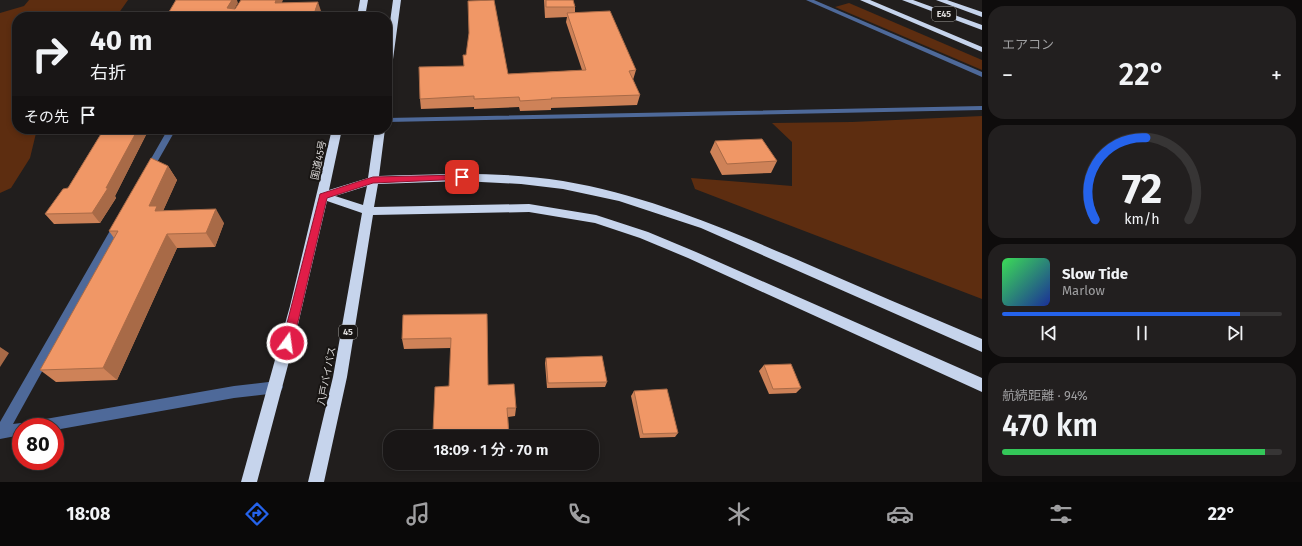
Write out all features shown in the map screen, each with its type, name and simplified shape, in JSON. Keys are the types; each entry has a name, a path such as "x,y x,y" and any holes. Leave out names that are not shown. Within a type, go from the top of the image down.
{"highway":[{"path":"361,12 364,0"},
{"path":"392,37 397,0"},
{"path":"864,0 982,50"},
{"name":"E45","path":"906,0 982,28"},
{"name":"E45","path":"940,0 982,15"},
{"name":"国道45号","path":"323,196 336,134"},
{"name":"45","path":"373,180 379,134"},
{"path":"323,196 373,180 462,177 521,180 563,185 620,197 705,225 982,346"},
{"name":"八戸バイパス","path":"316,482 340,378 373,180"},
{"path":"323,196 368,211 529,208 596,219 644,235 692,255 982,385"},
{"path":"249,482 277,387 323,196"}],"street":[{"path":"809,0 982,75"},
{"path":"392,120 982,108"},
{"path":"145,177 169,134"},
{"path":"1,433 122,219"},
{"path":"64,422 234,392 277,387"},
{"path":"1,433 12,431"}],"shaded area":[{"path":"29,0 128,0 120,12 12,12 12,134 36,134 30,158 11,188 0,193 0,13 24,6"},
{"path":"849,3 982,60 982,70 835,7"},
{"path":"982,116 982,299 695,189 691,178 792,186 792,142 772,123 852,122"}],"building":[{"path":"176,0 232,0 227,8 235,9 241,0 276,0 275,3 318,2 315,12 169,12"},
{"path":"494,0 508,74 586,70 567,13 610,11 636,70 629,71 640,95 551,98 552,99 520,101 519,97 474,99 474,96 420,99 419,67 464,66 463,55 466,55 469,33 468,1"},
{"path":"546,0 573,0 575,7 546,7"},
{"path":"101,134 135,134 106,188 108,188 92,213 45,214 63,189 68,188"},
{"path":"762,139 777,161 727,164 715,141"},
{"path":"151,158 168,166 149,206 157,206 155,211 216,209 206,233 167,234 103,368 40,370 118,231 109,231"},
{"path":"487,314 488,385 514,384 516,408 507,408 509,430 433,430 435,387 449,386 451,338 402,339 403,315"},
{"path":"602,356 607,382 548,383 546,358"},
{"path":"791,364 801,388 773,389 764,365"},
{"path":"667,389 678,433 643,434 634,391"}],"route":[{"path":"287,343 323,196 373,180 462,177"}]}
